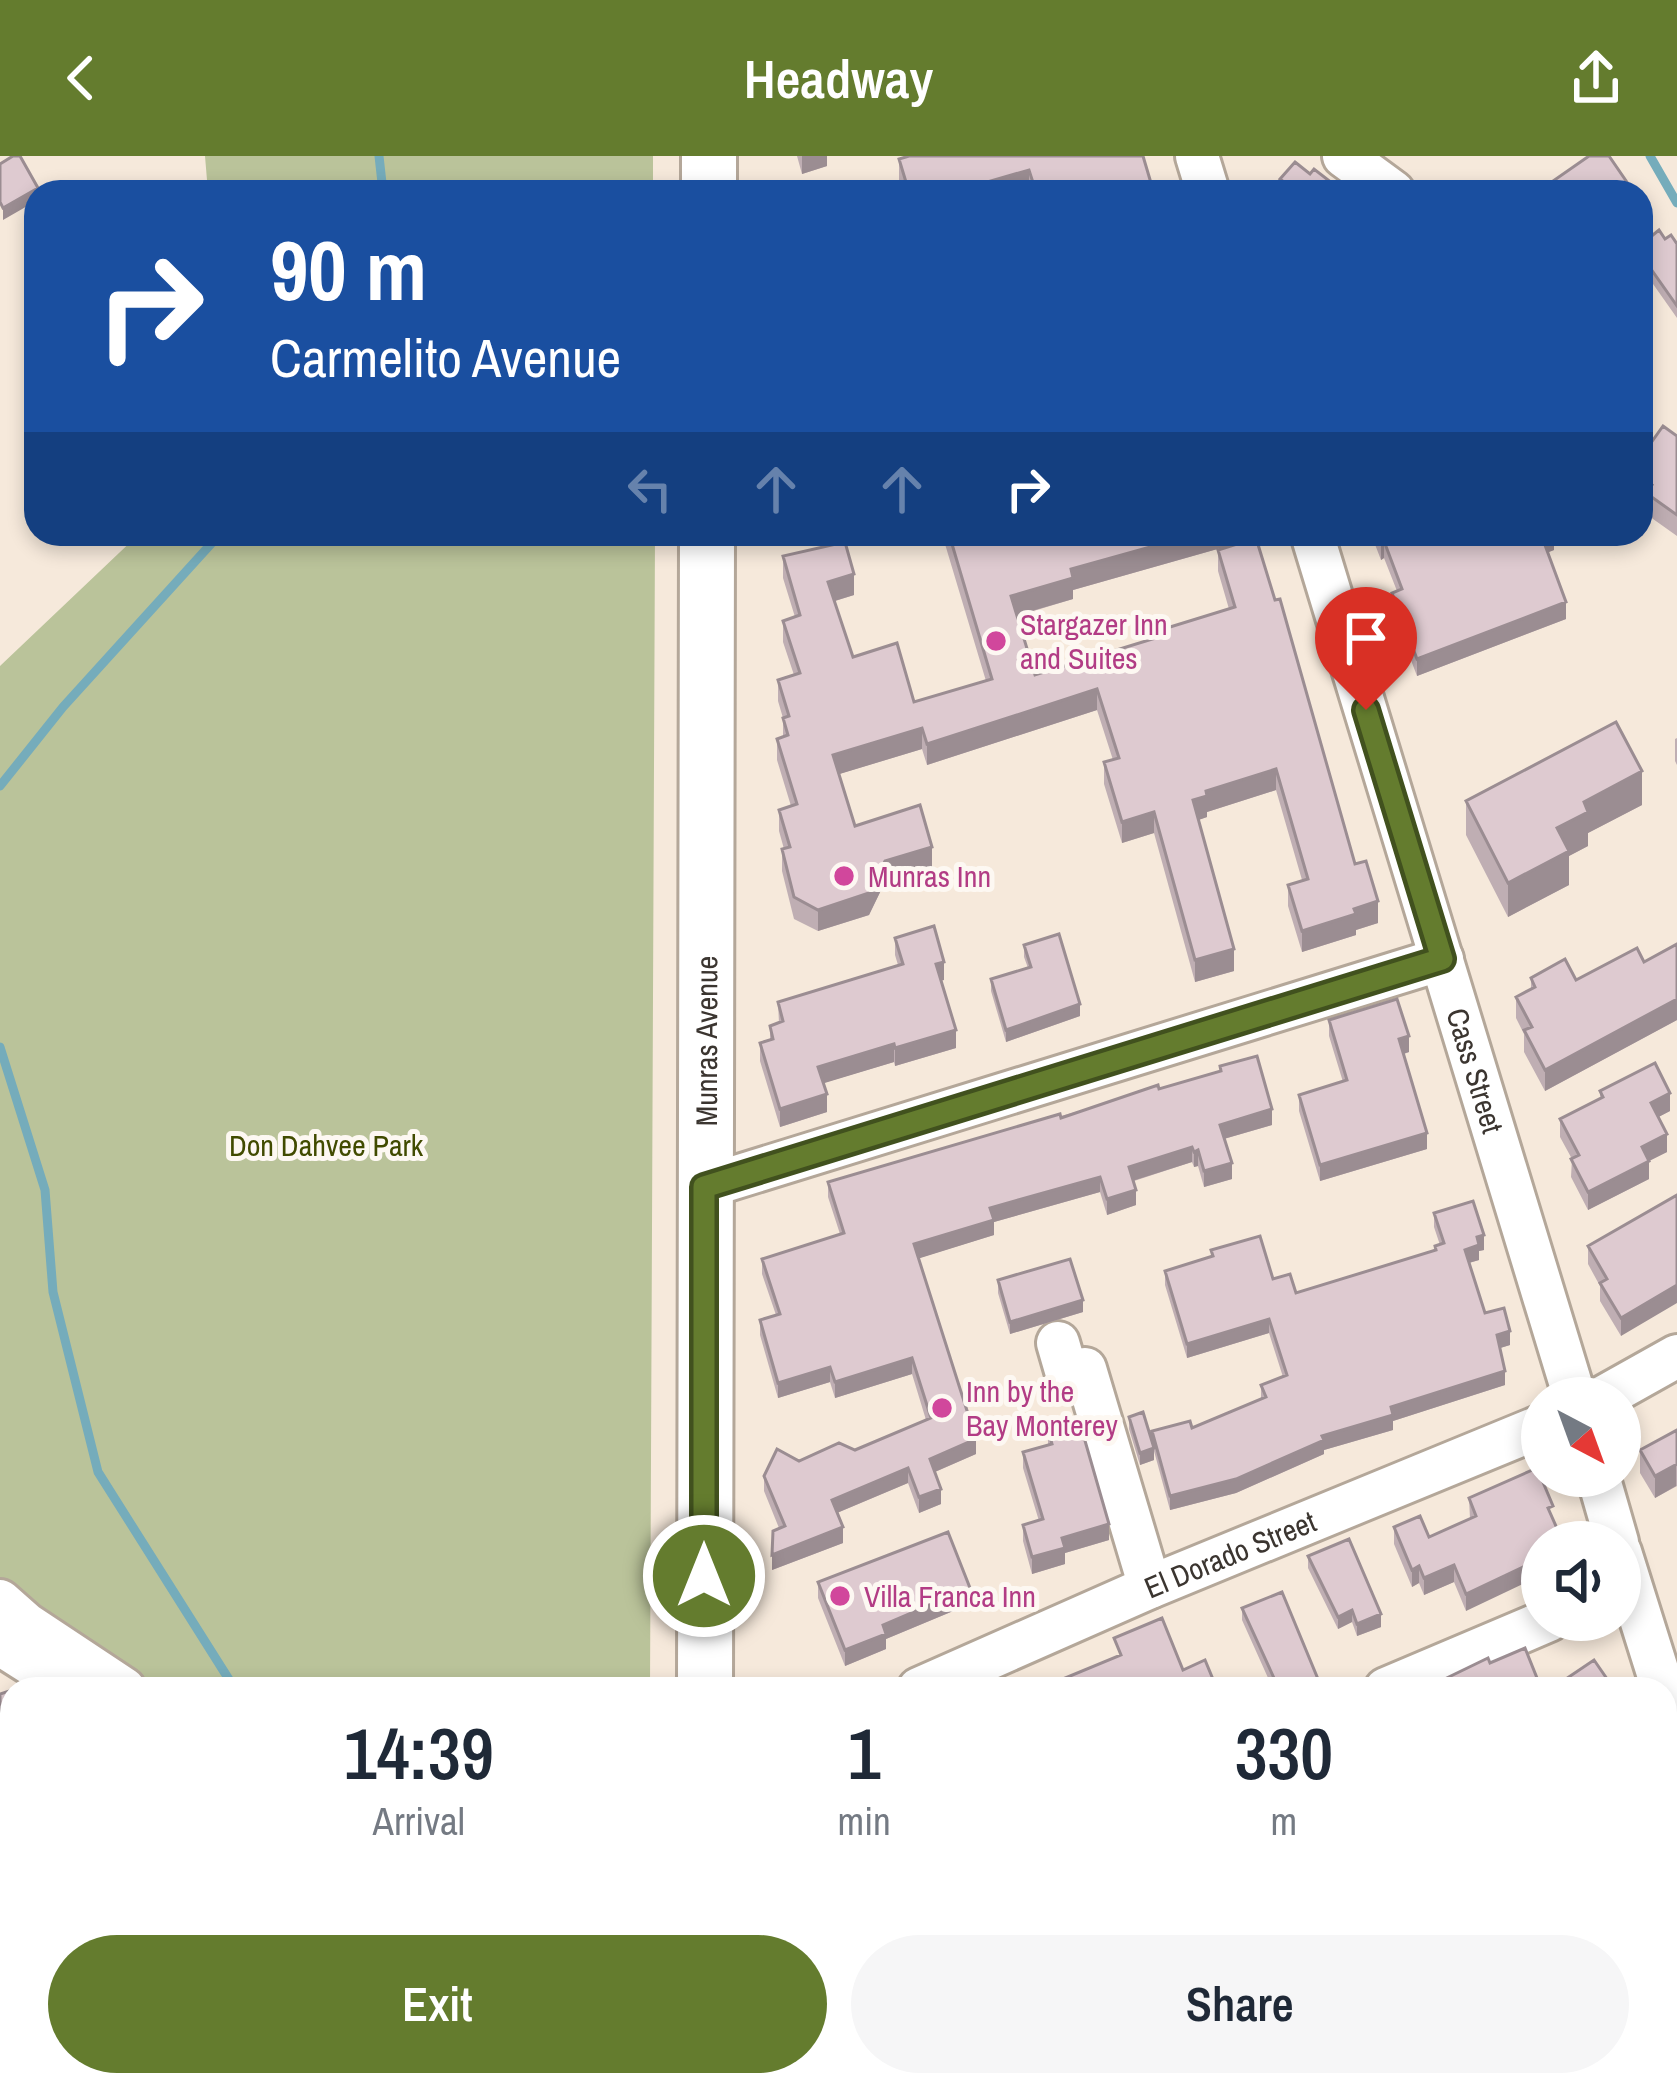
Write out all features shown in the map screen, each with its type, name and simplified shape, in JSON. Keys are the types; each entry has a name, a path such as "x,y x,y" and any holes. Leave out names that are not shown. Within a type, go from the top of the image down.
{"main road":[{"name":"Munras Avenue","path":"704,1677 707,546"}],"street":[{"path":"1344,156 1377,180"},
{"name":"Cass Street","path":"1316,546 1569,1377"},
{"path":"704,1187 1442,959"},
{"path":"1058,1342 1067,1374 1085,1369 1150,1587"},
{"path":"1640,1377 1677,1357"},
{"name":"El Dorado Street","path":"946,1677 1150,1587 1521,1435"},
{"path":"0,1601 67,1669"},
{"path":"0,1618 67,1669"},
{"path":"1641,1627 1659,1677"},
{"path":"1414,1677 1521,1632"},
{"path":"0,1644 67,1669"}],"green space":[{"path":"205,156 653,156 653,180 207,180"},
{"name":"Don Dahvee Park","path":"126,546 655,546 650,1677 79,1677 0,1625 0,666"}],"building":[{"path":"20,156 34,180 24,180 24,196 3,208 0,202 0,164"},
{"path":"1143,156 1150,180 1032,180 1029,170 994,180 905,180 899,159"},
{"path":"1589,156 1609,156 1626,180 1554,180"},
{"path":"1295,162 1328,180 1281,180"},
{"path":"1659,230 1677,244 1677,306 1653,272 1653,235"},
{"path":"1663,426 1677,436 1677,515 1653,498 1653,440"},
{"path":"846,546 854,574 828,582 853,657 897,643 914,702 992,679 953,546 1154,546 1071,569 1073,578 1011,596 1035,675 1159,637 1157,631 1235,607 1218,550 1258,546 1275,600 1280,599 1355,864 1366,861 1378,901 1354,909 1356,914 1302,931 1288,885 1308,879 1276,769 1206,791 1207,796 1193,800 1234,949 1195,960 1154,812 1122,822 1104,762 1119,758 1097,689 927,744 922,728 833,755 855,826 920,805 932,847 885,861 869,893 818,910 794,897 782,849 790,847 779,810 797,804 777,739 788,735 783,718 789,716 778,680 800,673 783,621 800,615 783,556"},
{"path":"1386,546 1545,546 1566,602 1417,659 1392,593 1402,589"},
{"path":"1616,722 1642,771 1584,802 1588,812 1557,828 1569,851 1508,883 1466,801"},
{"path":"934,926 944,962 936,964 956,1030 818,1067 827,1094 780,1109 760,1043 773,1039 770,1026 783,1021 778,1002 903,964 895,938"},
{"path":"1059,934 1080,1004 1006,1030 991,979 1031,967 1024,945"},
{"path":"1677,944 1677,999 1545,1070 1524,1030 1532,1027 1516,997 1535,987 1531,978 1565,959 1576,980 1637,948 1644,962"},
{"path":"1397,999 1409,1036 1399,1039 1427,1133 1320,1165 1299,1095 1347,1080 1329,1020"},
{"path":"1257,1056 1272,1109 1220,1125 1232,1163 1204,1171 1198,1150 1192,1147 1129,1167 1136,1190 1107,1199 1100,1177 990,1208 994,1220 914,1244 976,1439 930,1459 941,1489 919,1497 908,1468 832,1500 843,1527 772,1555 773,1531 785,1526 764,1476 777,1449 799,1461 839,1443 855,1450 931,1418 912,1358 835,1382 830,1367 778,1383 760,1320 780,1314 762,1259 844,1233 828,1182 1060,1114 1061,1118"},
{"path":"1655,1063 1670,1093 1651,1103 1667,1134 1642,1147 1649,1161 1588,1192 1571,1159 1579,1155 1560,1119 1603,1097 1600,1091"},
{"path":"1677,1195 1677,1285 1621,1318 1600,1283 1607,1279 1588,1246"},
{"path":"1473,1201 1484,1235 1477,1237 1479,1245 1465,1250 1485,1313 1504,1308 1510,1331 1497,1335 1505,1371 1391,1407 1393,1415 1322,1436 1324,1440 1236,1479 1170,1496 1152,1431 1190,1421 1192,1428 1266,1397 1261,1385 1287,1375 1269,1319 1187,1344 1165,1271 1213,1256 1211,1250 1260,1236 1273,1279 1290,1274 1296,1293 1436,1250 1435,1246 1444,1243 1434,1213"},
{"path":"1070,1259 1083,1300 1010,1322 998,1280"},
{"path":"1143,1412 1154,1448 1140,1453 1129,1417"},
{"path":"1079,1420 1109,1524 1062,1538 1065,1548 1032,1557 1023,1525 1043,1519 1023,1452 1052,1444 1048,1430"},
{"path":"1677,1430 1677,1464 1655,1476 1641,1449"},
{"path":"1521,1475 1521,1497 1549,1497 1554,1521 1521,1521 1521,1568 1466,1594 1454,1565 1424,1578 1419,1566 1412,1570 1394,1527 1420,1516 1429,1537 1476,1516 1469,1498"},
{"path":"948,1532 970,1588 883,1625 886,1634 845,1650 818,1582"},
{"path":"1349,1539 1381,1614 1357,1624 1352,1610 1338,1617 1308,1556"},
{"path":"1282,1592 1317,1677 1274,1677 1242,1608"},
{"path":"1162,1618 1183,1670 1205,1660 1212,1677 1068,1677 1121,1655 1114,1638"},
{"path":"1525,1648 1537,1677 1449,1677 1488,1658 1490,1663"},
{"path":"1594,1660 1606,1677 1569,1677"}],"waterway":[{"path":"379,156 382,180"},
{"path":"1650,156 1677,203"},
{"path":"0,786 63,707 209,546"},
{"path":"0,1047 45,1190 53,1292 98,1472 227,1677"}],"place":[{"name":"Stargazer Inn and Suites","path":"996,641"},
{"name":"Munras Inn","path":"844,876"},
{"name":"Inn by the Bay Monterey","path":"942,1408"},
{"name":"Villa Franca Inn","path":"840,1596"}],"route":[{"path":"704,1576 704,1187 1442,959 1366,710"}]}
